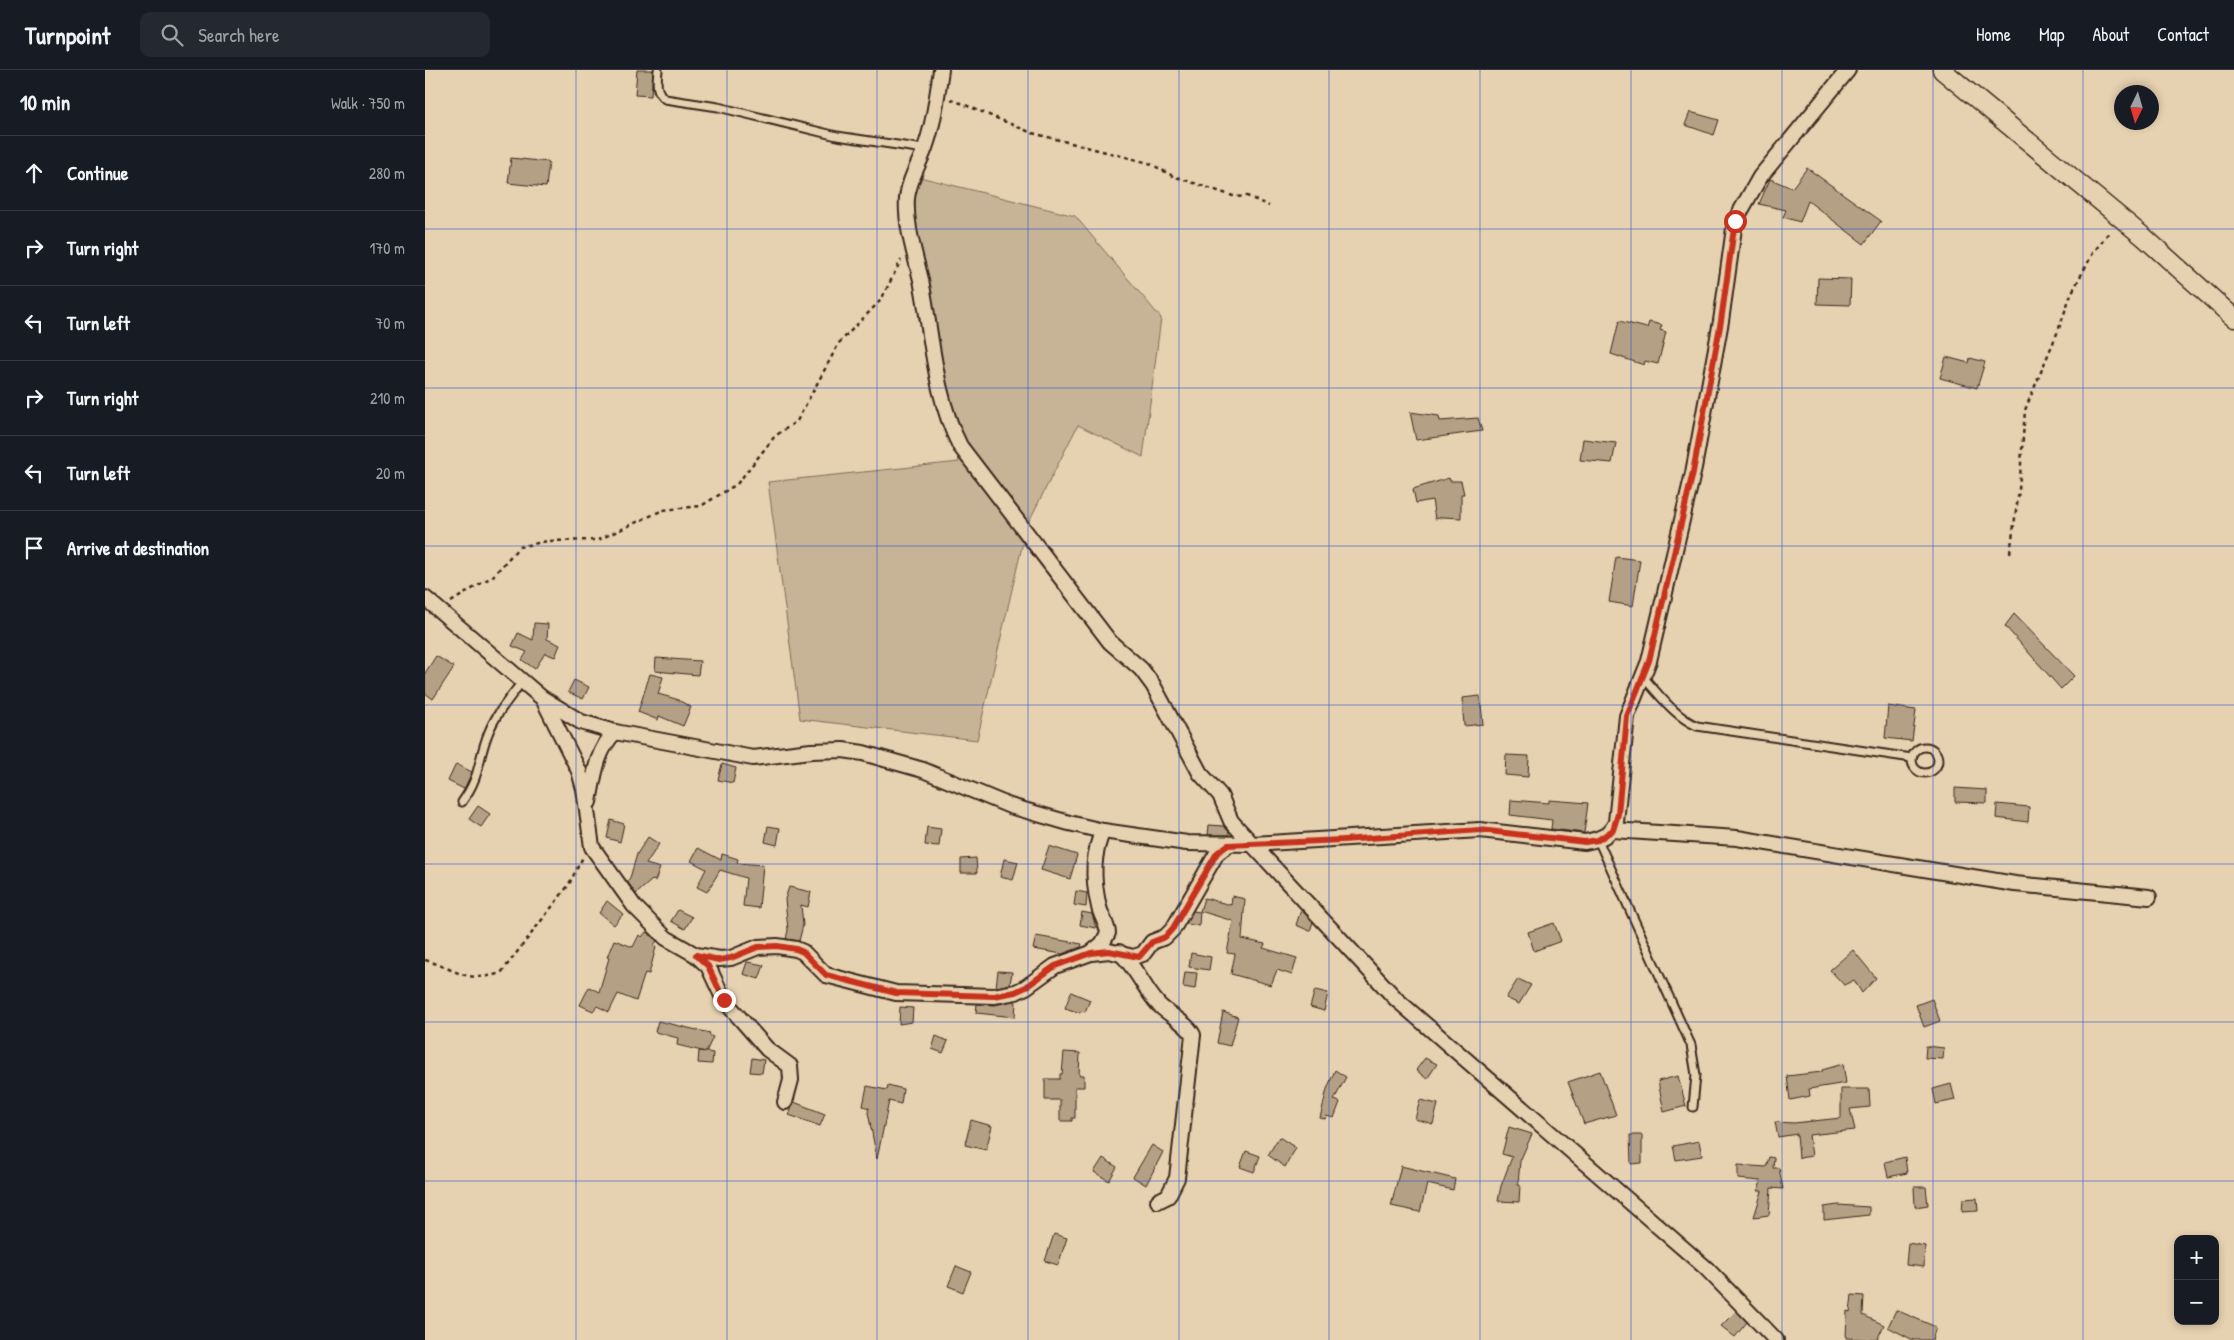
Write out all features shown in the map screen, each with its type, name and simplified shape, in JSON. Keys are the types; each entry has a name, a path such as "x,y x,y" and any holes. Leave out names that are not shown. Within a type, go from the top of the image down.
{"street":[{"path":"941,70 937,98 924,150 914,171 907,200 912,242 942,398 960,446 1110,642 1141,670 1153,685 1200,772 1220,795 1231,821 1396,999 1706,1268 1776,1340"},
{"path":"1613,830 1618,814 1627,716 1643,677 1693,472 1721,321 1735,221 1760,178 1848,70"},
{"path":"1942,70 2120,218 2234,318"},
{"path":"425,598 521,683 581,722 615,732 753,758 811,750 843,750 863,753 923,770 1010,806 1069,824 1103,831 1187,843 1228,845 1480,830 1585,842 1598,840 1613,830 1737,838 2015,884 2149,897"},
{"path":"542,698 579,771 588,810"},
{"path":"615,732 608,739 599,757 588,810 588,828 592,847 625,894 666,938 696,955 708,966 724,1000 767,1049 790,1066 791,1080 785,1102"},
{"path":"1091,953 1102,944 1108,933 1097,896 1094,859 1097,844 1103,831"},
{"path":"696,955 719,960 731,958 758,947 786,948 803,952 826,975 896,993 994,996 1015,992 1026,987 1055,966 1091,953 1109,951 1139,957 1152,942 1165,937 1173,928 1217,853 1228,845"},
{"path":"1119,952 1130,963 1137,977 1157,1003 1188,1028 1193,1036 1177,1178 1168,1196 1158,1201"}],"lane":[{"path":"658,70 657,88 659,94 665,99 718,107 837,136 924,150"},
{"path":"1643,677 1677,714 1685,721 1697,726 1912,758"},
{"path":"462,802 477,778 491,728 521,683"},
{"path":"1598,840 1691,1045 1696,1075 1693,1106"}],"path":[{"path":"937,98 955,100 1031,133 1149,163 1173,176 1236,197 1247,196 1269,206"},
{"path":"2011,553 2019,490 2025,410 2058,331 2071,294 2093,253 2120,218"},
{"path":"439,609 493,576 519,547 547,540 599,540 663,510 701,506 737,484 775,436 797,421 839,343 881,300 908,245 912,242"},
{"path":"425,959 461,975 484,978 501,973 568,886 584,853"}],"shaded area":[{"path":"916,176 1075,216 1161,318 1143,457 1078,425 1027,525 977,740 800,719 768,482 959,462 913,265"}],"building":[{"path":"637,70 653,70 651,96 635,95"},
{"path":"1690,112 1719,120 1714,135 1685,125"},
{"path":"511,158 549,162 546,187 508,183"},
{"path":"1807,168 1881,221 1864,244 1808,201 1800,222 1783,217 1786,210 1759,204 1770,179 1792,188"},
{"path":"1818,278 1851,279 1850,305 1817,304"},
{"path":"1619,321 1647,328 1649,322 1662,325 1660,330 1666,332 1658,364 1645,361 1644,365 1611,354"},
{"path":"1946,357 1969,363 1970,358 1985,362 1977,388 1940,378"},
{"path":"1410,412 1439,416 1440,421 1478,418 1482,431 1416,440"},
{"path":"1583,439 1616,443 1612,463 1580,460"},
{"path":"1449,478 1450,481 1461,481 1464,494 1461,494 1461,518 1443,517 1435,519 1432,500 1416,503 1413,489"},
{"path":"1616,557 1640,560 1633,606 1609,602"},
{"path":"2014,614 2074,676 2061,689 2005,626"},
{"path":"534,623 548,624 547,639 560,645 555,657 545,653 535,669 522,660 527,652 512,646 518,633 533,640"},
{"path":"436,656 454,667 433,699 425,693 425,673"},
{"path":"656,658 700,661 698,675 655,671"},
{"path":"650,674 663,677 658,694 676,699 691,707 683,726 659,716 658,720 638,712"},
{"path":"574,680 589,687 583,699 568,692"},
{"path":"1480,696 1483,724 1464,726 1462,698"},
{"path":"1888,706 1916,710 1912,741 1885,738"},
{"path":"1506,755 1529,756 1528,777 1505,775"},
{"path":"456,764 472,772 464,789 448,781"},
{"path":"722,764 736,768 733,783 718,780"},
{"path":"1955,788 1987,790 1987,803 1955,802"},
{"path":"1511,800 1549,803 1549,800 1588,803 1584,833 1551,829 1552,820 1510,815"},
{"path":"1997,804 2029,807 2028,822 1996,818"},
{"path":"478,806 490,814 481,827 469,819"},
{"path":"611,820 624,824 620,842 607,838"},
{"path":"1209,825 1224,826 1229,835 1208,835"},
{"path":"768,826 780,828 777,845 765,842"},
{"path":"927,827 941,829 939,846 925,845"},
{"path":"648,837 659,844 646,864 660,868 655,881 652,880 636,894 627,881 630,878 637,854"},
{"path":"1049,846 1077,855 1070,879 1041,870"},
{"path":"698,848 721,860 722,854 738,859 737,863 763,865 759,908 743,906 746,878 720,870 707,892 697,887 706,869 691,861"},
{"path":"976,858 977,873 961,873 961,859"},
{"path":"1004,859 1018,862 1013,880 1000,877"},
{"path":"789,887 811,892 808,907 801,905 803,925 799,941 786,939 788,930 785,899"},
{"path":"1076,891 1087,893 1086,907 1074,905"},
{"path":"1232,896 1245,899 1242,939 1265,944 1263,948 1297,958 1292,975 1277,970 1271,985 1231,974 1235,954 1227,953 1233,921 1200,911 1204,898 1231,905"},
{"path":"607,901 623,914 614,925 599,913"},
{"path":"678,910 692,917 685,929 671,921"},
{"path":"1301,910 1313,922 1310,931 1296,925"},
{"path":"1193,911 1200,912 1199,926 1186,924"},
{"path":"1082,912 1092,914 1096,928 1080,925"},
{"path":"1554,923 1561,941 1534,951 1528,932"},
{"path":"646,932 657,941 653,946 656,947 649,974 645,973 636,1001 618,994 609,1012 597,1006 593,1011 580,1005 589,987 599,992 609,958 607,957 614,940 633,947 639,935 642,937"},
{"path":"1036,936 1082,944 1081,947 1062,954 1033,949"},
{"path":"1853,950 1876,978 1862,993 1854,980 1844,985 1830,970"},
{"path":"1191,953 1211,957 1209,970 1189,967"},
{"path":"747,962 764,965 759,979 743,974"},
{"path":"998,971 1012,972 1010,984 996,987"},
{"path":"1185,972 1197,973 1195,989 1183,987"},
{"path":"1518,979 1531,985 1519,1004 1506,998"},
{"path":"1315,990 1328,993 1324,1011 1310,1007"},
{"path":"1071,992 1090,1000 1085,1012 1081,1011 1080,1013 1065,1008"},
{"path":"1932,999 1940,1021 1924,1027 1916,1005"},
{"path":"1016,1002 1015,1017 976,1013 977,1004 995,1005"},
{"path":"900,1007 913,1008 912,1022 899,1024"},
{"path":"1223,1012 1238,1017 1230,1046 1217,1043"},
{"path":"658,1021 710,1033 709,1035 713,1037 706,1052 677,1045 678,1038 655,1032"},
{"path":"936,1036 948,1041 943,1053 932,1049"},
{"path":"1926,1046 1944,1048 1943,1059 1925,1058"},
{"path":"699,1051 713,1053 712,1064 698,1063"},
{"path":"1064,1052 1080,1053 1079,1075 1084,1075 1084,1087 1075,1087 1075,1118 1072,1118 1072,1121 1060,1121 1060,1100 1045,1100 1045,1079 1060,1079"},
{"path":"752,1058 764,1060 762,1073 750,1072"},
{"path":"1425,1058 1437,1064 1427,1079 1416,1070"},
{"path":"1843,1064 1846,1083 1809,1089 1810,1096 1790,1100 1787,1076 1822,1072 1822,1070"},
{"path":"1335,1070 1346,1077 1334,1100 1340,1102 1334,1118 1326,1116 1325,1119 1320,1118 1327,1089"},
{"path":"1600,1071 1616,1115 1584,1124 1568,1082"},
{"path":"1678,1076 1686,1106 1664,1112 1658,1081"},
{"path":"1951,1084 1955,1100 1936,1104 1933,1089"},
{"path":"888,1085 903,1089 901,1104 889,1101 877,1159 868,1112 869,1108 863,1106 867,1086 887,1090"},
{"path":"1841,1089 1869,1089 1870,1107 1850,1109 1855,1130 1809,1135 1812,1156 1799,1158 1797,1134 1778,1137 1775,1122 1794,1123 1841,1118"},
{"path":"1420,1100 1438,1104 1433,1124 1415,1119"},
{"path":"794,1102 825,1114 820,1126 789,1115"},
{"path":"971,1120 992,1126 986,1150 965,1145"},
{"path":"1509,1127 1532,1134 1520,1161 1519,1202 1498,1201 1501,1186 1512,1157 1502,1154"},
{"path":"1630,1135 1642,1135 1642,1163 1631,1164"},
{"path":"1279,1137 1296,1148 1285,1167 1268,1155"},
{"path":"1699,1141 1702,1156 1676,1160 1673,1146"},
{"path":"1152,1145 1163,1152 1146,1185 1133,1177"},
{"path":"1246,1151 1260,1156 1254,1172 1240,1167"},
{"path":"1769,1157 1774,1158 1773,1168 1779,1168 1783,1189 1771,1188 1769,1215 1754,1217 1762,1191 1758,1191 1761,1181 1738,1179 1738,1165 1766,1167"},
{"path":"1905,1157 1907,1173 1888,1177 1885,1162"},
{"path":"1103,1158 1117,1167 1109,1181 1094,1172"},
{"path":"1401,1166 1455,1179 1453,1190 1427,1184 1420,1212 1391,1206"},
{"path":"1914,1187 1926,1187 1928,1205 1915,1207"},
{"path":"1977,1198 1978,1211 1962,1212 1963,1199"},
{"path":"1838,1205 1869,1207 1869,1215 1824,1220 1824,1207"},
{"path":"1054,1234 1067,1238 1058,1265 1045,1261"},
{"path":"1908,1243 1925,1246 1924,1267 1906,1265"},
{"path":"956,1266 971,1272 963,1292 948,1286"},
{"path":"1852,1295 1864,1296 1863,1315 1884,1325 1877,1340 1846,1338 1847,1311 1850,1312"},
{"path":"1896,1310 1936,1327 1932,1340 1913,1340 1888,1327"},
{"path":"1736,1311 1747,1322 1735,1337 1721,1326"}],"route":[{"path":"724,1000 708,966 696,955 719,960 744,954 758,947 777,946 803,952 826,975 896,993 994,996 1015,992 1026,987 1055,966 1067,960 1091,953 1109,951 1139,957 1149,944 1165,937 1173,928 1217,853 1228,845 1343,840 1480,830 1585,842 1598,840 1606,836 1613,830 1618,814 1627,716 1649,661 1693,472 1721,321 1730,245 1735,221"}]}
